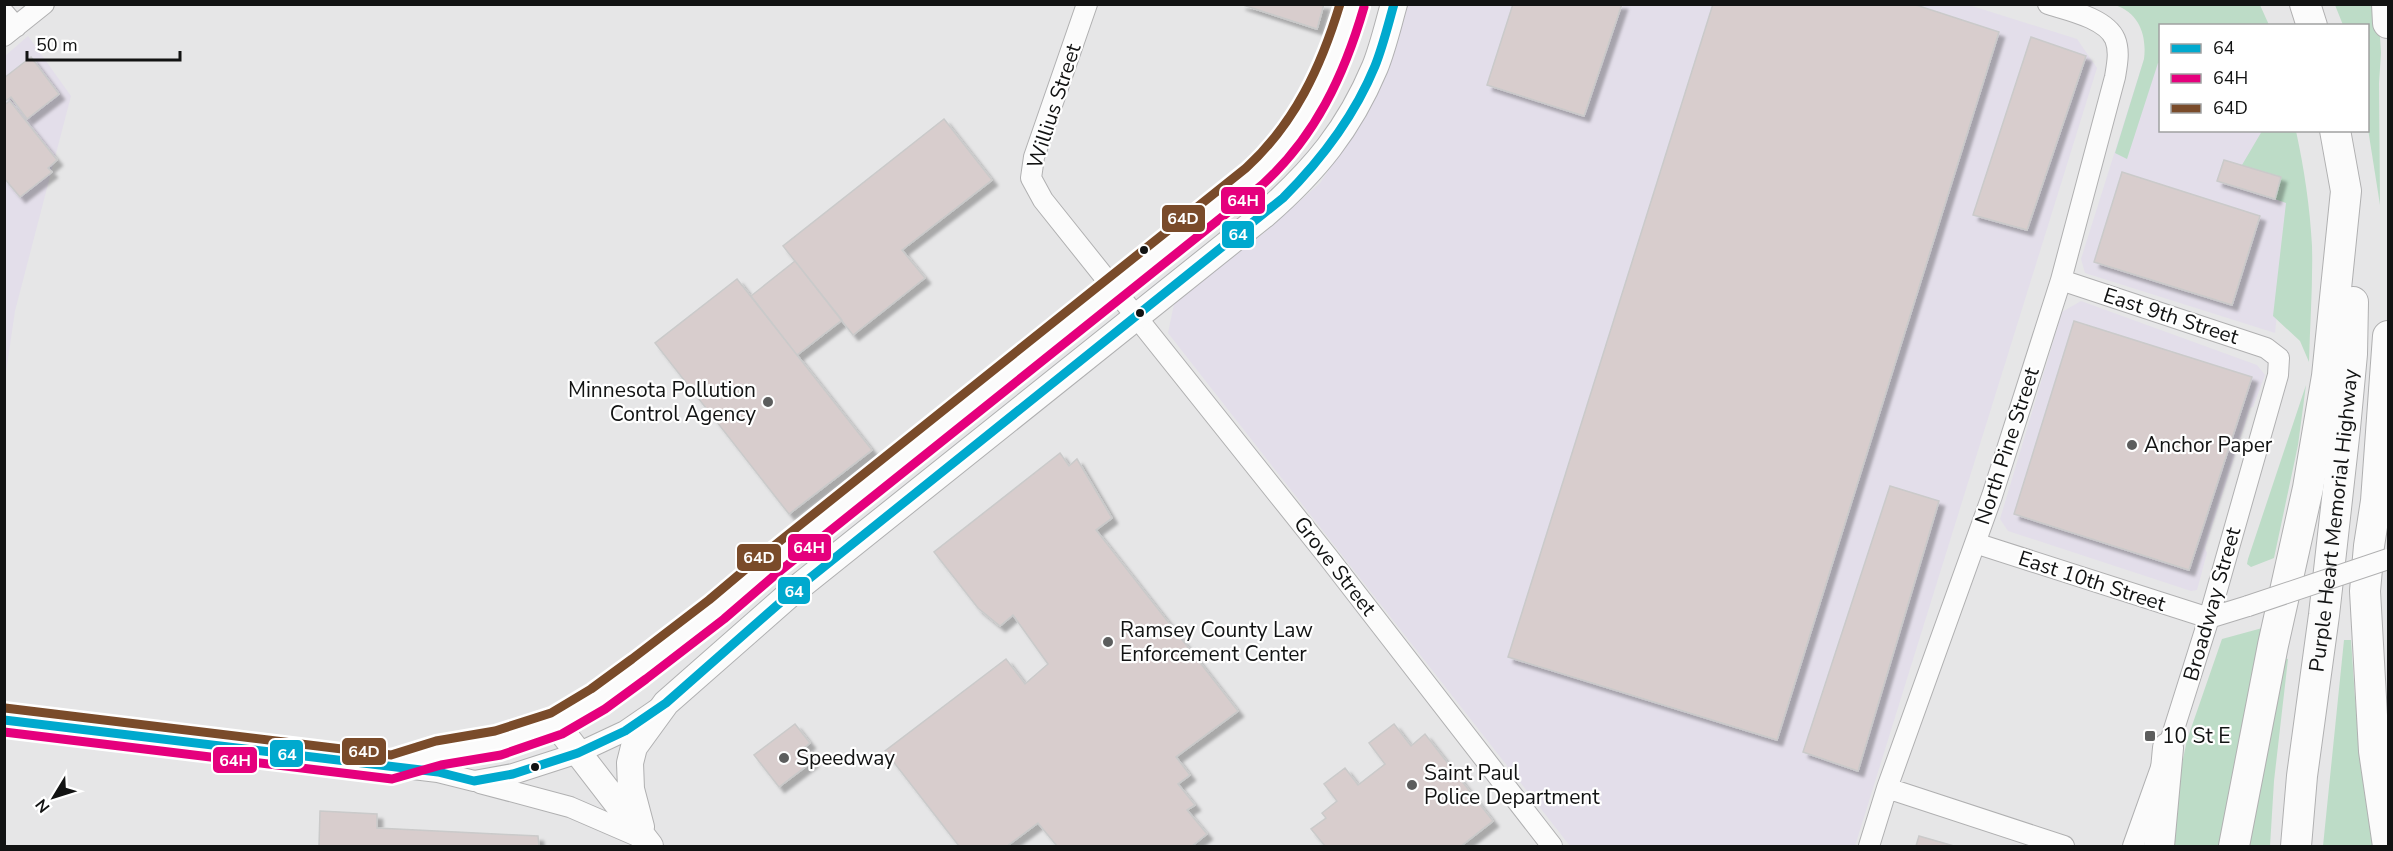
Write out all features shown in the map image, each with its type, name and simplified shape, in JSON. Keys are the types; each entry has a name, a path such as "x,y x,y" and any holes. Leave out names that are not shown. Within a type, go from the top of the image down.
{"highway":[{"path":"2305,4 2312,24"},
{"path":"2387,4 2388,23"},
{"path":"2234,846 2271,656 2308,488 2331,348 2346,191 2335,132"},
{"name":"Purple Heart Memorial Highway","path":"2296,846 2302,776 2324,615 2352,354 2352,268 2346,191"},
{"path":"2388,336 2376,501 2365,591 2374,751 2388,846"},
{"path":"2388,557 2385,595 2388,674"},
{"path":"2159,846 2168,748"}],"main road":[{"path":"647,843 555,724 598,699 717,609 767,566 1241,188 1289,140 1308,112 1338,53 1353,4"},
{"path":"647,843 631,789 630,763 634,747 666,703 790,594 1265,214 1297,185 1319,162 1341,131 1361,96 1375,65 1394,4"}],"street":[{"path":"8,25 44,4"},
{"name":"Willius Street","path":"1087,4 1034,157 1032,178 1043,200 1115,288"},
{"name":"North Pine Street","path":"1869,846 1887,788 1975,543 2061,280 2115,77 2118,59 2115,38 2101,24 2048,4"},
{"name":"East 9th Street","path":"2061,280 2266,348 2279,358"},
{"name":"Grove Street","path":"1115,288 1328,557 1552,846"},
{"name":"Broadway Street","path":"2133,846 2168,748 2209,618 2277,375 2279,358"},
{"name":"East 10th Street","path":"1975,543 2209,618"},
{"path":"2209,618 2388,557"},
{"path":"474,781 513,774 578,753 624,731 666,703"},
{"path":"4,720 438,772 570,807 647,843"},
{"path":"393,767 438,753 498,743 555,724"},
{"path":"1887,788 2064,846"}],"shaded area":[{"path":"1403,5 1969,5 2077,39 2097,68 1855,846 1570,846 1168,333 1175,299 1264,233 1320,183 1368,111"},
{"path":"28,36 71,96 15,311 5,379 5,56"},
{"path":"2144,59 2159,64 2159,132 2264,132 2290,190 2275,333 2085,273 2081,259"},
{"name":"Anchor Paper","path":"2081,301 2257,365 2265,375 2253,407 2250,408 2205,548 2207,553 2197,590 2191,591 2008,531 2000,519 2062,312"}],"green space":[{"path":"2115,5 2260,5 2269,24 2159,24 2159,64 2127,159 2115,153 2145,50 2140,26 2130,13"},
{"path":"2335,5 2378,5 2381,53 2379,83 2380,205 2368,132 2369,24 2343,24"},
{"path":"2261,132 2296,132 2304,173 2312,246 2309,362 2300,341 2273,316 2286,203 2275,199 2281,178 2242,165"},
{"path":"2306,385 2298,445 2274,558 2251,567 2247,564 2248,559"},
{"path":"2266,627 2222,846 2169,846 2187,740 2222,639"},
{"path":"2344,640 2351,640 2355,698 2373,846 2323,846"},
{"path":"2283,658 2288,659 2274,781 2270,846 2242,846"}],"building":[{"path":"1240,4 1324,4 1317,29"},
{"path":"1513,4 1622,4 1584,116 1487,85"},
{"path":"1713,4 1913,4 1999,32 1777,740 1508,657"},
{"path":"2031,37 2086,56 2027,230 1973,215"},
{"path":"31,57 59,94 27,119 11,97 4,102 4,78"},
{"path":"10,101 57,160 48,168 52,172 20,197 4,178 4,105"},
{"path":"944,119 992,180 902,250 925,278 853,335 783,246"},
{"path":"2224,160 2281,177 2275,199 2217,181"},
{"path":"2122,172 2260,216 2232,305 2094,262"},
{"path":"795,261 842,320 797,355 751,296"},
{"name":"Minnesota Pollution Control Agency","path":"737,279 872,450 789,514 655,343"},
{"name":"Anchor Paper","path":"2074,321 2252,377 2189,570 2014,514"},
{"name":"Ramsey County Law Enforcement Center","path":"1060,453 1069,466 1077,459 1112,518 1096,530 1238,711 1176,757 1190,775 1178,784 1195,805 1187,810 1207,834 1192,846 1057,846 1038,823 1007,846 959,846 885,751 1006,659 1025,684 1048,664 1013,615 1000,626 978,608 934,552"},
{"path":"1890,486 1939,501 1858,771 1803,752"},
{"name":"Speedway","path":"795,724 810,743 804,748 813,761 779,787 754,755"},
{"name":"Saint Paul Police Department","path":"1394,724 1411,746 1425,734 1493,821 1461,846 1325,846 1311,829 1326,818 1322,813 1337,801 1324,784 1345,768 1358,785 1385,764 1369,743"},
{"path":"320,811 377,814 377,828 538,836 539,846 319,846"},
{"path":"1919,836 1954,846 1916,846"}],"transit line":[{"name":"64D","path":"5,708 391,755 436,741 495,731 551,713 591,689 709,600 1246,168 1279,132 1304,93 1324,50 1340,4"},
{"name":"64","path":"4,720 438,772 474,781 513,774 578,753 625,731 666,703 790,594 1283,198 1324,153 1357,103 1378,58 1394,4"},
{"name":"64H","path":"4,732 392,779 441,765 501,755 562,734 605,709 724,619 775,575 1262,185 1297,147 1325,104 1347,57 1364,7"}],"place":[{"name":"Minnesota Pollution Control Agency","path":"768,402"},
{"name":"Anchor Paper","path":"2132,445"},
{"name":"Ramsey County Law Enforcement Center","path":"1108,642"},
{"name":"10 St E","path":"2150,736"},
{"name":"Speedway","path":"784,758"},
{"name":"Saint Paul Police Department","path":"1412,785"}]}
